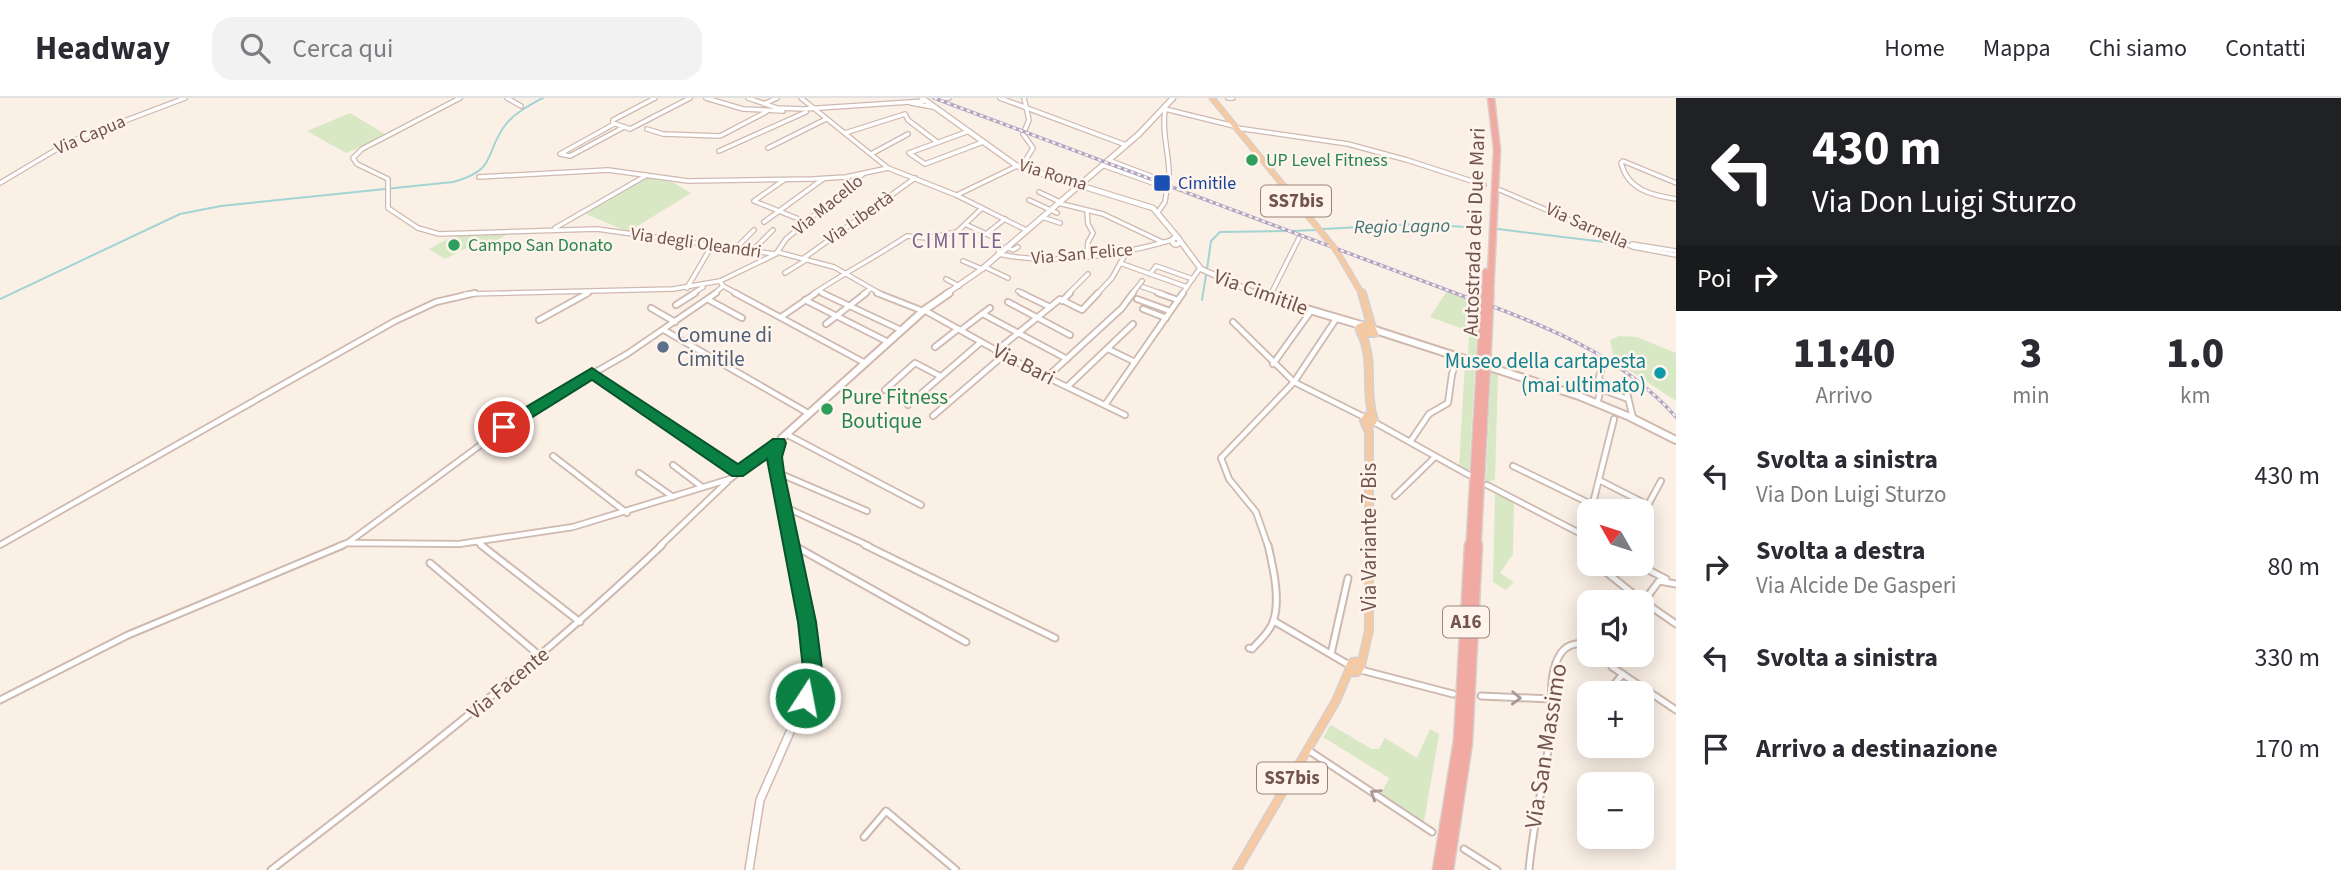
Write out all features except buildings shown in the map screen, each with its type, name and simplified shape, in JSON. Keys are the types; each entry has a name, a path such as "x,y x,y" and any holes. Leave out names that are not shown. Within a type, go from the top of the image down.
{"highway":[{"name":"Autostrada dei Due Mari","path":"1438,870 1450,810 1460,729 1497,149 1489,98"},
{"name":"Autostrada dei Due Mari","path":"1448,870 1467,743 1483,373"}],"main road":[{"name":"Via Roma","path":"924,99 1019,167 1130,199 1158,212"},
{"path":"749,870 760,800 805,698 812,669 807,622 770,452 785,433 901,330 984,268 1126,145 1165,109 1171,99"},
{"name":"SS7bis","path":"1215,99 1336,250 1361,290 1373,332"},
{"name":"Via Cimitile","path":"1158,212 1176,240 1200,268 1229,283 1361,328"},
{"path":"1366,313 1361,328 1367,347 1369,408 1374,422"},
{"path":"1361,328 1630,417 1676,440"},
{"path":"1367,347 1373,332"},
{"path":"1369,408 1364,418 1374,422"},
{"name":"Via Variante 7 Bis","path":"1355,667 1367,642 1370,591 1369,432 1364,418"},
{"name":"Via Variante 7 Bis","path":"1369,432 1374,422"},
{"name":"SS7bis","path":"1237,870 1355,667"}],"street":[{"path":"165,98 172,103"},
{"name":"Via Capua","path":"0,183 69,142 185,98"},
{"name":"Via degli Oleandri","path":"460,98 355,154 354,161 357,164 388,179 388,208 429,233 454,235 554,229 610,230 711,247 777,253 805,259 844,273"},
{"path":"507,98 521,106"},
{"path":"615,124 614,120 656,98"},
{"path":"624,127 570,156 560,154 615,124 634,128 690,98"},
{"path":"705,98 725,107 818,114 888,168 956,195 1004,219 1039,229"},
{"path":"748,98 789,109 924,99"},
{"path":"764,104 777,98"},
{"path":"801,98 818,114"},
{"path":"910,102 917,98"},
{"path":"939,98 949,98"},
{"path":"1000,98 1126,145"},
{"path":"956,195 1019,167 1033,148 1023,134 1029,120 1024,98"},
{"path":"1228,98 1233,98"},
{"path":"910,102 934,107"},
{"path":"1108,160 1169,183 1170,163 1161,132 1165,109 1246,132 1325,139 1390,152 1484,185"},
{"path":"719,151 806,111"},
{"path":"647,129 665,134 720,136 766,112"},
{"path":"845,133 905,114 908,120 938,142"},
{"path":"768,148 826,119"},
{"path":"969,131 909,153 925,164 983,142"},
{"path":"870,154 908,134"},
{"path":"1676,183 1623,161 1621,163 1632,185 1657,196 1676,199"},
{"path":"1102,165 1167,188 1165,202 1158,212"},
{"name":"Via Macello","path":"777,253 786,239 863,174 888,168"},
{"path":"479,177 608,170 688,181 824,178 863,174"},
{"path":"554,229 648,175"},
{"path":"764,222 824,178"},
{"name":"Via Libertà","path":"785,273 915,178"},
{"path":"784,179 754,201 806,223"},
{"name":"Via Sarnella","path":"1500,191 1626,243 1676,253"},
{"path":"1039,192 1059,203 1103,214 1163,242 1176,240"},
{"path":"1030,200 1057,213"},
{"path":"781,317 844,273 871,261 908,235 928,238 957,232 982,208"},
{"path":"1087,212 1088,224 1093,233 1088,242 1087,254"},
{"path":"1042,217 1060,223"},
{"path":"986,234 1004,219"},
{"path":"967,225 996,239 999,254"},
{"path":"733,250 754,230"},
{"path":"752,252 774,230"},
{"path":"1270,297 1299,238"},
{"name":"Via San Felice","path":"999,254 1025,260 1126,252 1163,242"},
{"path":"687,288 711,247"},
{"path":"1006,247 1013,250 1018,247"},
{"path":"1061,300 1082,310 1112,278 1126,252"},
{"path":"0,700 150,625 347,544 524,413 627,354 709,299 722,283 777,253"},
{"path":"962,261 1008,278"},
{"path":"1120,264 1187,287"},
{"path":"1150,274 1156,266 1193,279"},
{"path":"1105,405 1200,268"},
{"name":"Via Bari","path":"844,273 870,290 924,311 996,351 1125,415"},
{"path":"996,351 1061,300 1088,274"},
{"path":"946,279 959,286"},
{"path":"0,545 395,321 451,296 479,292 687,288 722,283 865,363"},
{"path":"676,305 707,284"},
{"path":"1047,377 1122,308 1142,284 1178,300"},
{"path":"825,324 870,290"},
{"path":"819,291 901,330"},
{"path":"1018,291 1050,307"},
{"path":"539,320 587,292"},
{"path":"709,299 742,318"},
{"path":"1138,299 1170,311"},
{"path":"805,300 888,342"},
{"path":"1008,302 1070,335"},
{"path":"650,307 675,322"},
{"path":"935,347 990,308"},
{"path":"1143,309 1166,318"},
{"path":"1273,364 1311,311"},
{"path":"984,314 1067,359"},
{"path":"1249,648 1252,649 1274,621 1275,590 1258,514 1223,469 1221,458 1294,382 1336,319"},
{"path":"1233,322 1294,382 1364,418"},
{"path":"1068,386 1133,324"},
{"path":"664,330 808,413"},
{"path":"908,405 981,342"},
{"path":"1108,349 1135,362"},
{"path":"933,416 1004,355"},
{"path":"1410,442 1427,414 1436,406 1448,403 1452,374 1458,358"},
{"path":"1604,362 1599,377 1599,406 1614,419 1630,417 1625,385"},
{"path":"885,390 915,363 940,376"},
{"path":"592,373 738,472"},
{"path":"1601,389 1628,399"},
{"path":"1594,499 1614,419"},
{"path":"1374,422 1469,475"},
{"path":"785,433 921,505"},
{"name":"Via Facente","path":"271,870 343,818 540,656 580,622 730,479 770,452"},
{"path":"553,456 627,513"},
{"path":"1395,496 1435,457"},
{"path":"673,465 703,488"},
{"path":"1513,466 1577,500"},
{"path":"776,472 867,511"},
{"path":"639,473 673,498"},
{"path":"347,544 478,542 539,534 627,513 730,479"},
{"path":"1599,480 1648,505 1661,481"},
{"path":"1487,485 1577,532"},
{"path":"783,506 958,588 1055,638"},
{"path":"478,542 580,622"},
{"path":"791,544 966,642"},
{"path":"430,563 540,656"},
{"path":"1654,572 1673,582"},
{"path":"1611,576 1627,590"},
{"path":"1331,654 1348,578"},
{"path":"1652,590 1659,581 1673,582"},
{"path":"1654,609 1676,624"},
{"path":"1274,621 1355,667 1453,694"},
{"name":"Via San Massimo","path":"1529,870 1532,825 1551,727 1551,699 1559,654 1569,645 1577,644"},
{"path":"1612,667 1676,710"},
{"path":"1617,681 1623,674"},
{"path":"1481,696 1551,699"},
{"path":"1308,750 1432,832"},
{"path":"863,837 886,811 957,870"},
{"path":"1464,849 1497,870"}],"green space":[{"path":"350,113 388,136 346,153 307,131"},
{"path":"647,177 674,183 691,193 628,232 584,213"},
{"name":"Campo San Donato","path":"513,231 484,248 476,243 445,259 429,249 455,235"},
{"path":"1447,291 1479,302 1476,359 1468,357 1469,331 1430,317"},
{"path":"1619,336 1637,337 1676,353 1676,401 1614,360 1610,340"},
{"path":"1465,362 1475,365 1469,472 1459,467"},
{"path":"1491,370 1498,372 1495,480 1486,482"},
{"path":"1495,492 1514,502 1513,554 1500,573 1514,582 1506,590 1493,582"},
{"path":"1331,725 1372,749 1379,749 1385,738 1417,758 1430,729 1439,734 1424,822 1381,794 1389,778 1323,737"}],"waterway":[{"path":"0,299 180,214 221,206 453,182 468,177 484,166 506,124 523,109 543,98"},
{"name":"Regio Lagno","path":"1323,229 1418,224 1483,228"},
{"path":"1498,229 1621,244"},
{"path":"1292,231 1316,230"},
{"path":"1207,269 1211,241 1220,232 1287,231"},
{"name":"Regio Lagno","path":"1662,251 1676,253"},
{"path":"1202,300 1206,275"}],"railway":[{"path":"934,98 1479,302"},
{"path":"1494,307 1569,338 1615,364 1657,397 1676,417"}],"place":[{"name":"UP Level Fitness","path":"1252,160"},
{"name":"Cimitile","path":"1162,183"},
{"name":"Campo San Donato","path":"454,245"},
{"name":"Comune di Cimitile","path":"663,347"},
{"name":"Museo della cartapesta (mai ultimato)","path":"1660,373"},
{"name":"Pure Fitness Boutique","path":"827,409"}],"district":[{"name":"CIMITILE","path":"958,241"}],"route":[{"path":"504,427 592,373 738,472 778,443 775,453 776,472 807,622 812,669 805,698"}]}
